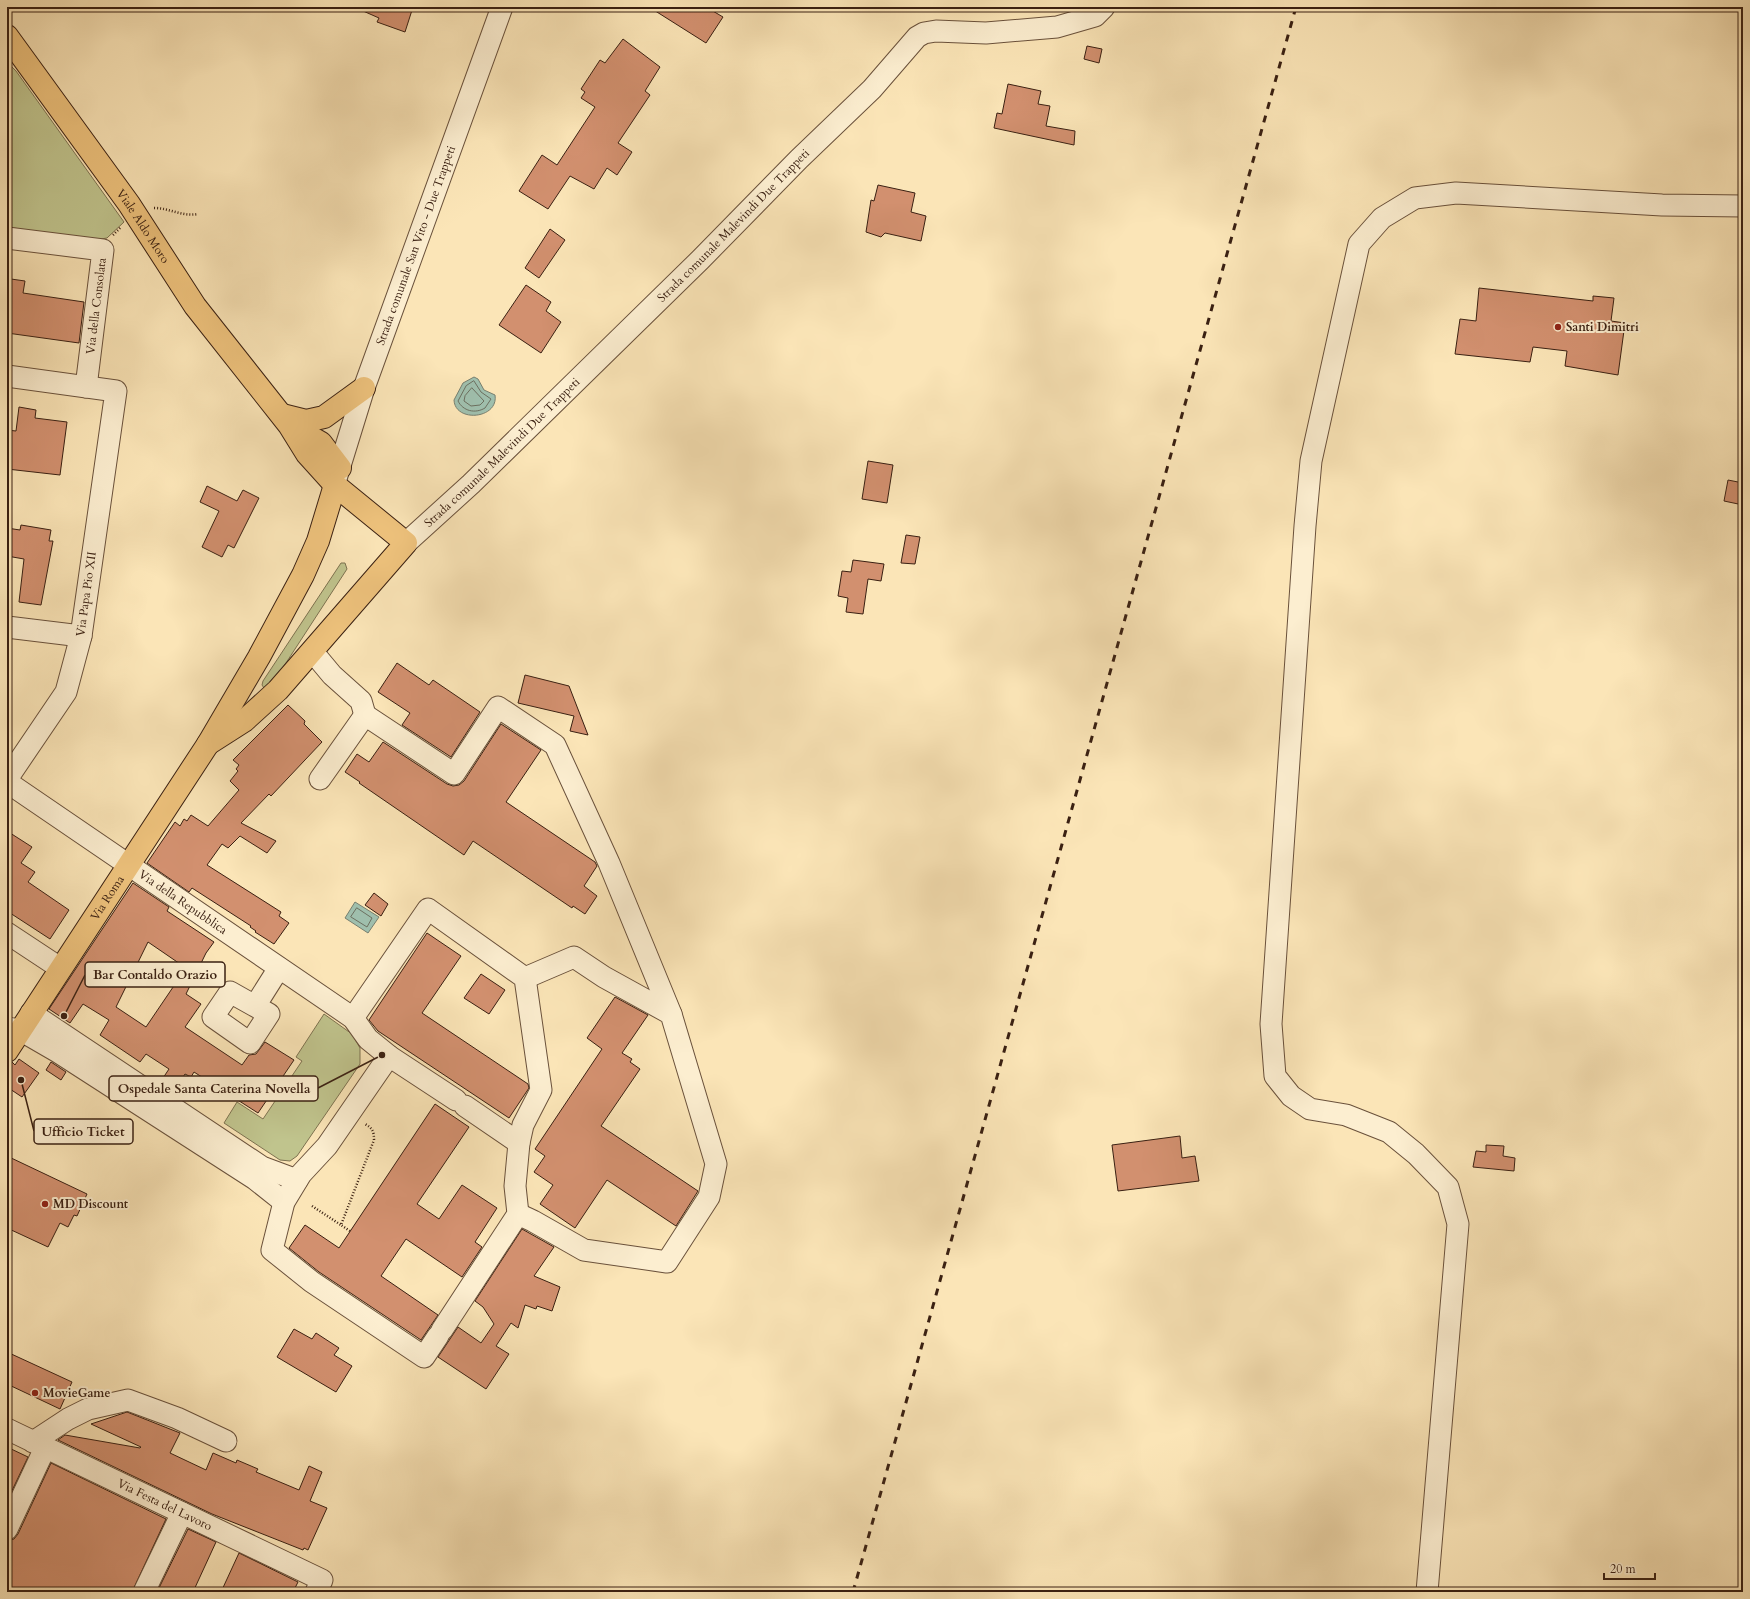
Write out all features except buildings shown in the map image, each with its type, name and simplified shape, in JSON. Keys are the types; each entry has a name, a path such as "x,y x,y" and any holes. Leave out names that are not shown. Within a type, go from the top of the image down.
{"main road":[{"name":"Viale Aldo Moro","path":"7,36 129,204 195,306 286,420 321,443 337,476 406,543"},
{"path":"286,420 306,422 324,417 364,388"},
{"name":"Via Roma","path":"7,1051 19,1024 60,968 208,744 259,657 303,575 323,525 337,476"},
{"path":"208,744 244,721 278,690 406,543"}],"street":[{"name":"Strada comunale San Vito - Due Trappeti","path":"337,476 364,388 502,7"},
{"name":"Strada comunale Malevindi Due Trappeti","path":"406,543 471,484 689,271 799,159 872,89 917,38 924,33 936,31 986,33 1057,27 1095,16 1104,7"},
{"path":"1427,1592 1458,1224 1448,1187 1416,1154 1389,1132 1346,1115 1310,1109 1291,1096 1275,1076 1271,1024 1305,526 1311,461 1359,244 1382,218 1415,198 1456,193 1662,205 1743,206"},
{"name":"Via della Consolata","path":"7,238 103,250 86,387"},
{"path":"7,376 86,387"},
{"name":"Via Papa Pio XII","path":"7,779 66,692 81,636 116,391 86,387"},
{"path":"7,627 81,636"},
{"path":"312,651 332,675 361,701 366,715 454,774 498,707 554,745 609,863 671,1014 716,1164 709,1197 667,1262 584,1250 518,1214"},
{"path":"320,779 366,715"},
{"name":"Via della Repubblica","path":"7,782 128,866 353,1018"},
{"path":"389,1056 327,1146 297,1180 284,1202 272,1250 312,1282 424,1357 518,1214 515,1186 519,1144 523,1124 541,1090 524,978 428,908 353,1018 368,1039 389,1056 519,1144"},
{"path":"7,933 60,968"},
{"path":"524,978 574,957 671,1014"},
{"path":"255,1006 279,968"},
{"path":"19,1024 46,1034 262,1167 297,1180"},
{"path":"46,1034 255,1179 284,1202"},
{"path":"7,1528 39,1445 68,1419 88,1409 128,1400 177,1418 226,1440"},
{"name":"Via Festa del Lavoro","path":"7,1429 182,1513 319,1586"},
{"path":"144,1592 182,1513"}],"path":[{"path":"341,1225 374,1140 374,1133 370,1127 364,1123 346,1119"},
{"path":"312,1206 350,1231"}],"green space":[{"path":"7,62 16,71 124,222 107,238 95,240 7,227"},
{"path":"341,563 345,563 347,569 271,686 264,688 262,685 263,681"},
{"path":"324,1014 352,1034 360,1048 360,1064 297,1156 290,1161 280,1160 224,1123 237,1102 263,1119 302,1061 296,1057"}],"water":[{"path":"474,377 478,379 484,390 495,395 494,403 490,409 484,413 468,415 461,412 456,407 454,400 463,383"},
{"path":"355,902 379,917 368,933 345,918"}],"railway":[{"path":"853,1592 1296,7"}],"place":[{"name":"Santi Dimitri","path":"1558,327"},
{"name":"Bar Contaldo Orazio","path":"64,1016"},
{"name":"Ospedale Santa Caterina Novella","path":"382,1055"},
{"name":"Ufficio Ticket","path":"21,1080"},
{"name":"MD Discount","path":"45,1204"},
{"name":"MovieGame","path":"35,1393"}]}
